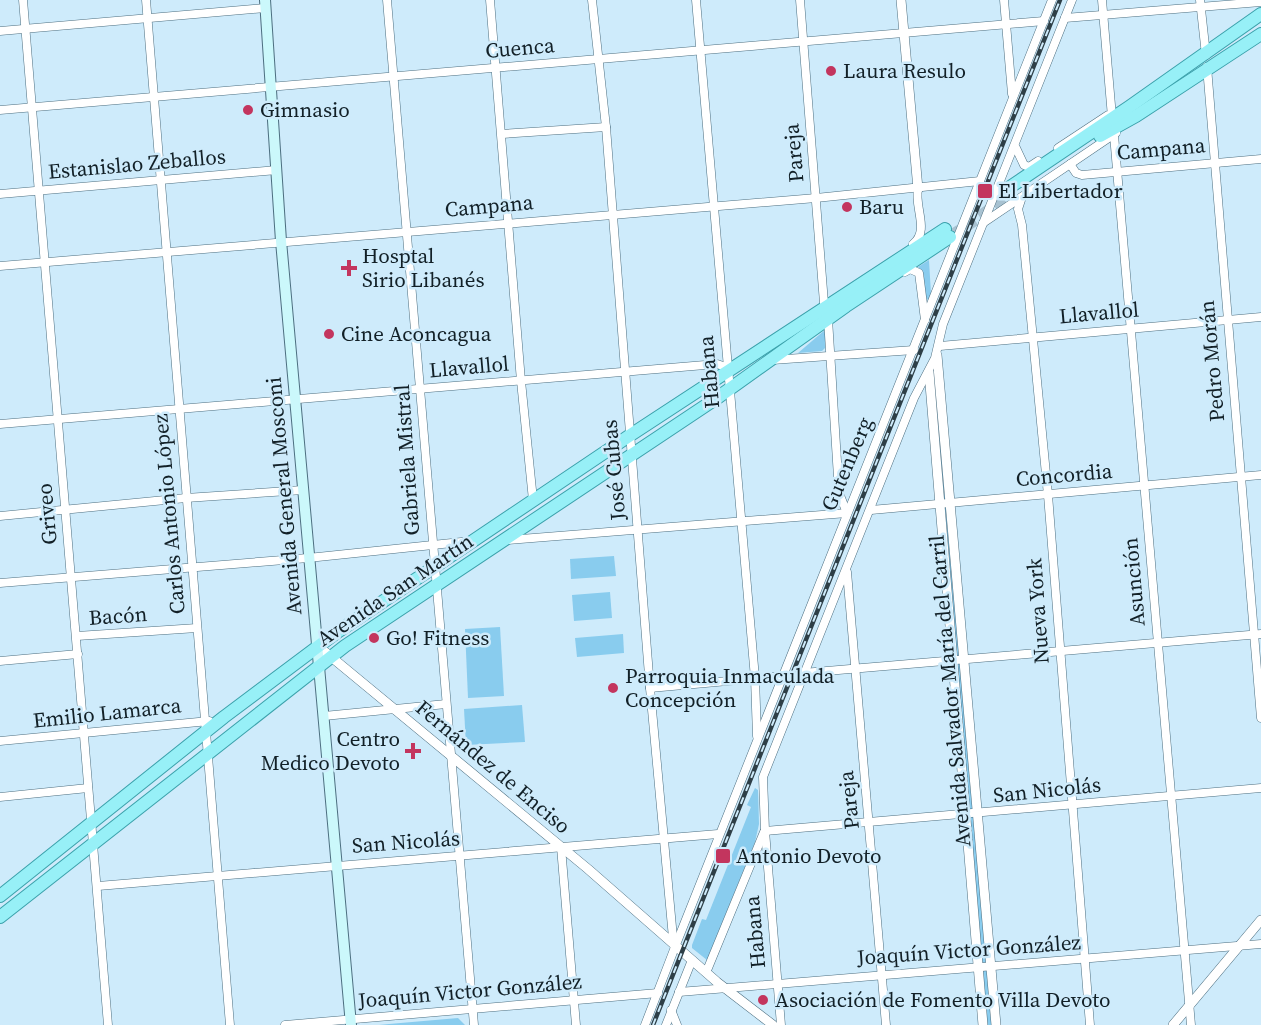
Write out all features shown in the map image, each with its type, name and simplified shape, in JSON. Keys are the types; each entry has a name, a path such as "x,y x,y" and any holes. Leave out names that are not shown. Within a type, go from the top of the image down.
{"main road":[{"name":"Avenida General Mosconi","path":"265,4 281,241 350,1022"},
{"path":"1013,194 1112,117 1261,14"},
{"path":"1013,194 1105,132 1136,116 1261,34"},
{"name":"Avenida San Martín","path":"0,896 92,824 209,725 318,646 727,370 947,233 828,319 332,656 0,917"}],"street":[{"name":"Griveo","path":"23,0 108,1025"},
{"name":"Carlos Antonio López","path":"146,0 196,628 209,725 209,752 230,1025"},
{"name":"Gabriela Mistral","path":"387,0 449,753 474,1025"},
{"path":"490,0 533,500"},
{"name":"José Cubas","path":"592,0 606,127 611,215 663,840 675,942"},
{"name":"Habana","path":"696,0 739,520 755,678 758,741"},
{"name":"Pareja","path":"800,0 824,303"},
{"path":"901,0 918,189"},
{"path":"1004,0 1012,98"},
{"name":"Gutenberg","path":"645,1025 675,942 758,741 1052,0"},
{"name":"Gutenberg","path":"763,800 763,777 803,673 847,571 914,398 938,350 943,324 1072,0"},
{"path":"1015,147 1024,165 1029,167 1098,121 1108,115 1112,117 1102,0"},
{"path":"1065,18 1104,16 1200,4 1261,2"},
{"path":"0,31 147,18 265,4"},
{"name":"Pedro Morán","path":"1200,4 1208,70 1240,476 1257,635 1261,718"},
{"name":"Cuenca","path":"0,110 1044,21"},
{"path":"983,223 1013,194 1070,164 1114,135 1136,116"},
{"path":"502,134 606,127"},
{"name":"Asunción","path":"1114,135 1191,1025"},
{"name":"Campana","path":"1070,164 1076,173 1082,175 1261,159"},
{"name":"Estanislao Zeballos","path":"0,194 277,170"},
{"name":"Campana","path":"0,266 816,198 980,181"},
{"name":"Avenida San Martín","path":"804,322 824,303 915,243 921,231 918,189"},
{"name":"Nueva York","path":"1013,194 1018,209 1048,495 1090,1025"},
{"name":"Avenida San Martín","path":"828,319 842,314 910,269 917,271 920,276 925,320"},
{"name":"Llavallol","path":"938,350 1032,338 1261,317"},
{"path":"502,541 847,513 839,493 828,319"},
{"path":"768,360 914,350"},
{"name":"Avenida Salvador María del Carril","path":"938,350 996,1025"},
{"name":"Llavallol","path":"0,424 717,364 727,370"},
{"name":"Avenida Salvador María del Carril","path":"928,372 983,1025"},
{"name":"Concordia","path":"871,510 1261,474"},
{"path":"0,516 186,498 303,490"},
{"path":"0,583 308,558 473,540"},
{"name":"Pareja","path":"847,571 886,1025"},
{"name":"Bacón","path":"77,636 196,628"},
{"path":"803,673 1257,635"},
{"name":"Fernández de Enciso","path":"318,646 708,968 728,988"},
{"name":"Bacón","path":"0,661 78,654"},
{"path":"650,688 783,676"},
{"path":"324,716 394,707 446,704"},
{"name":"Emilio Lamarca","path":"0,741 209,725"},
{"path":"0,797 88,788"},
{"name":"San Nicolás","path":"765,831 978,815 1261,788"},
{"name":"Habana","path":"763,800 781,1025"},
{"path":"708,968 765,831"},
{"name":"San Nicolás","path":"98,886 718,834"},
{"path":"561,847 576,1025"},
{"path":"1173,1025 1261,920"},
{"name":"Fernández de Enciso","path":"675,942 692,960 773,1025"},
{"name":"Joaquín Victor González","path":"679,992 1261,944"},
{"path":"666,1025 692,960"},
{"name":"Joaquín Victor González","path":"285,1025 350,1022 472,1008 658,993"},
{"path":"671,1010 677,1025"}],"shaded area":[{"path":"929,260 931,294 928,300 925,298 923,272 918,267"},
{"path":"826,329 825,348 822,351 798,353"},
{"path":"942,399 996,1025 983,1025 931,400"},
{"path":"614,556 616,576 571,579 570,559"},
{"path":"610,592 612,618 574,621 572,595"},
{"path":"500,627 504,696 468,698 465,629"},
{"path":"623,634 624,653 577,657 575,638"},
{"path":"522,705 525,742 466,745 464,709"},
{"path":"755,788 758,790 759,824 755,842 707,960 692,948 692,945 702,919 706,920 751,807 747,805"},
{"path":"458,1018 465,1025 379,1025 389,1024"}],"tunnel":[{"path":"950,237 1011,195"}],"railway":[{"path":"653,1025 1060,0"}],"place":[{"name":"Laura Resulo","path":"831,71"},
{"name":"Gimnasio","path":"248,110"},
{"name":"El Libertador","path":"985,191"},
{"name":"Baru","path":"847,207"},
{"name":"Hosptal Sirio Libanés","path":"349,268"},
{"name":"Cine Aconcagua","path":"329,334"},
{"name":"Go! Fitness","path":"374,638"},
{"name":"Parroquia Inmaculada Concepción","path":"613,688"},
{"name":"Centro Medico Devoto","path":"413,751"},
{"name":"Antonio Devoto","path":"723,856"},
{"name":"Asociación de Fomento Villa Devoto","path":"763,1000"}]}
